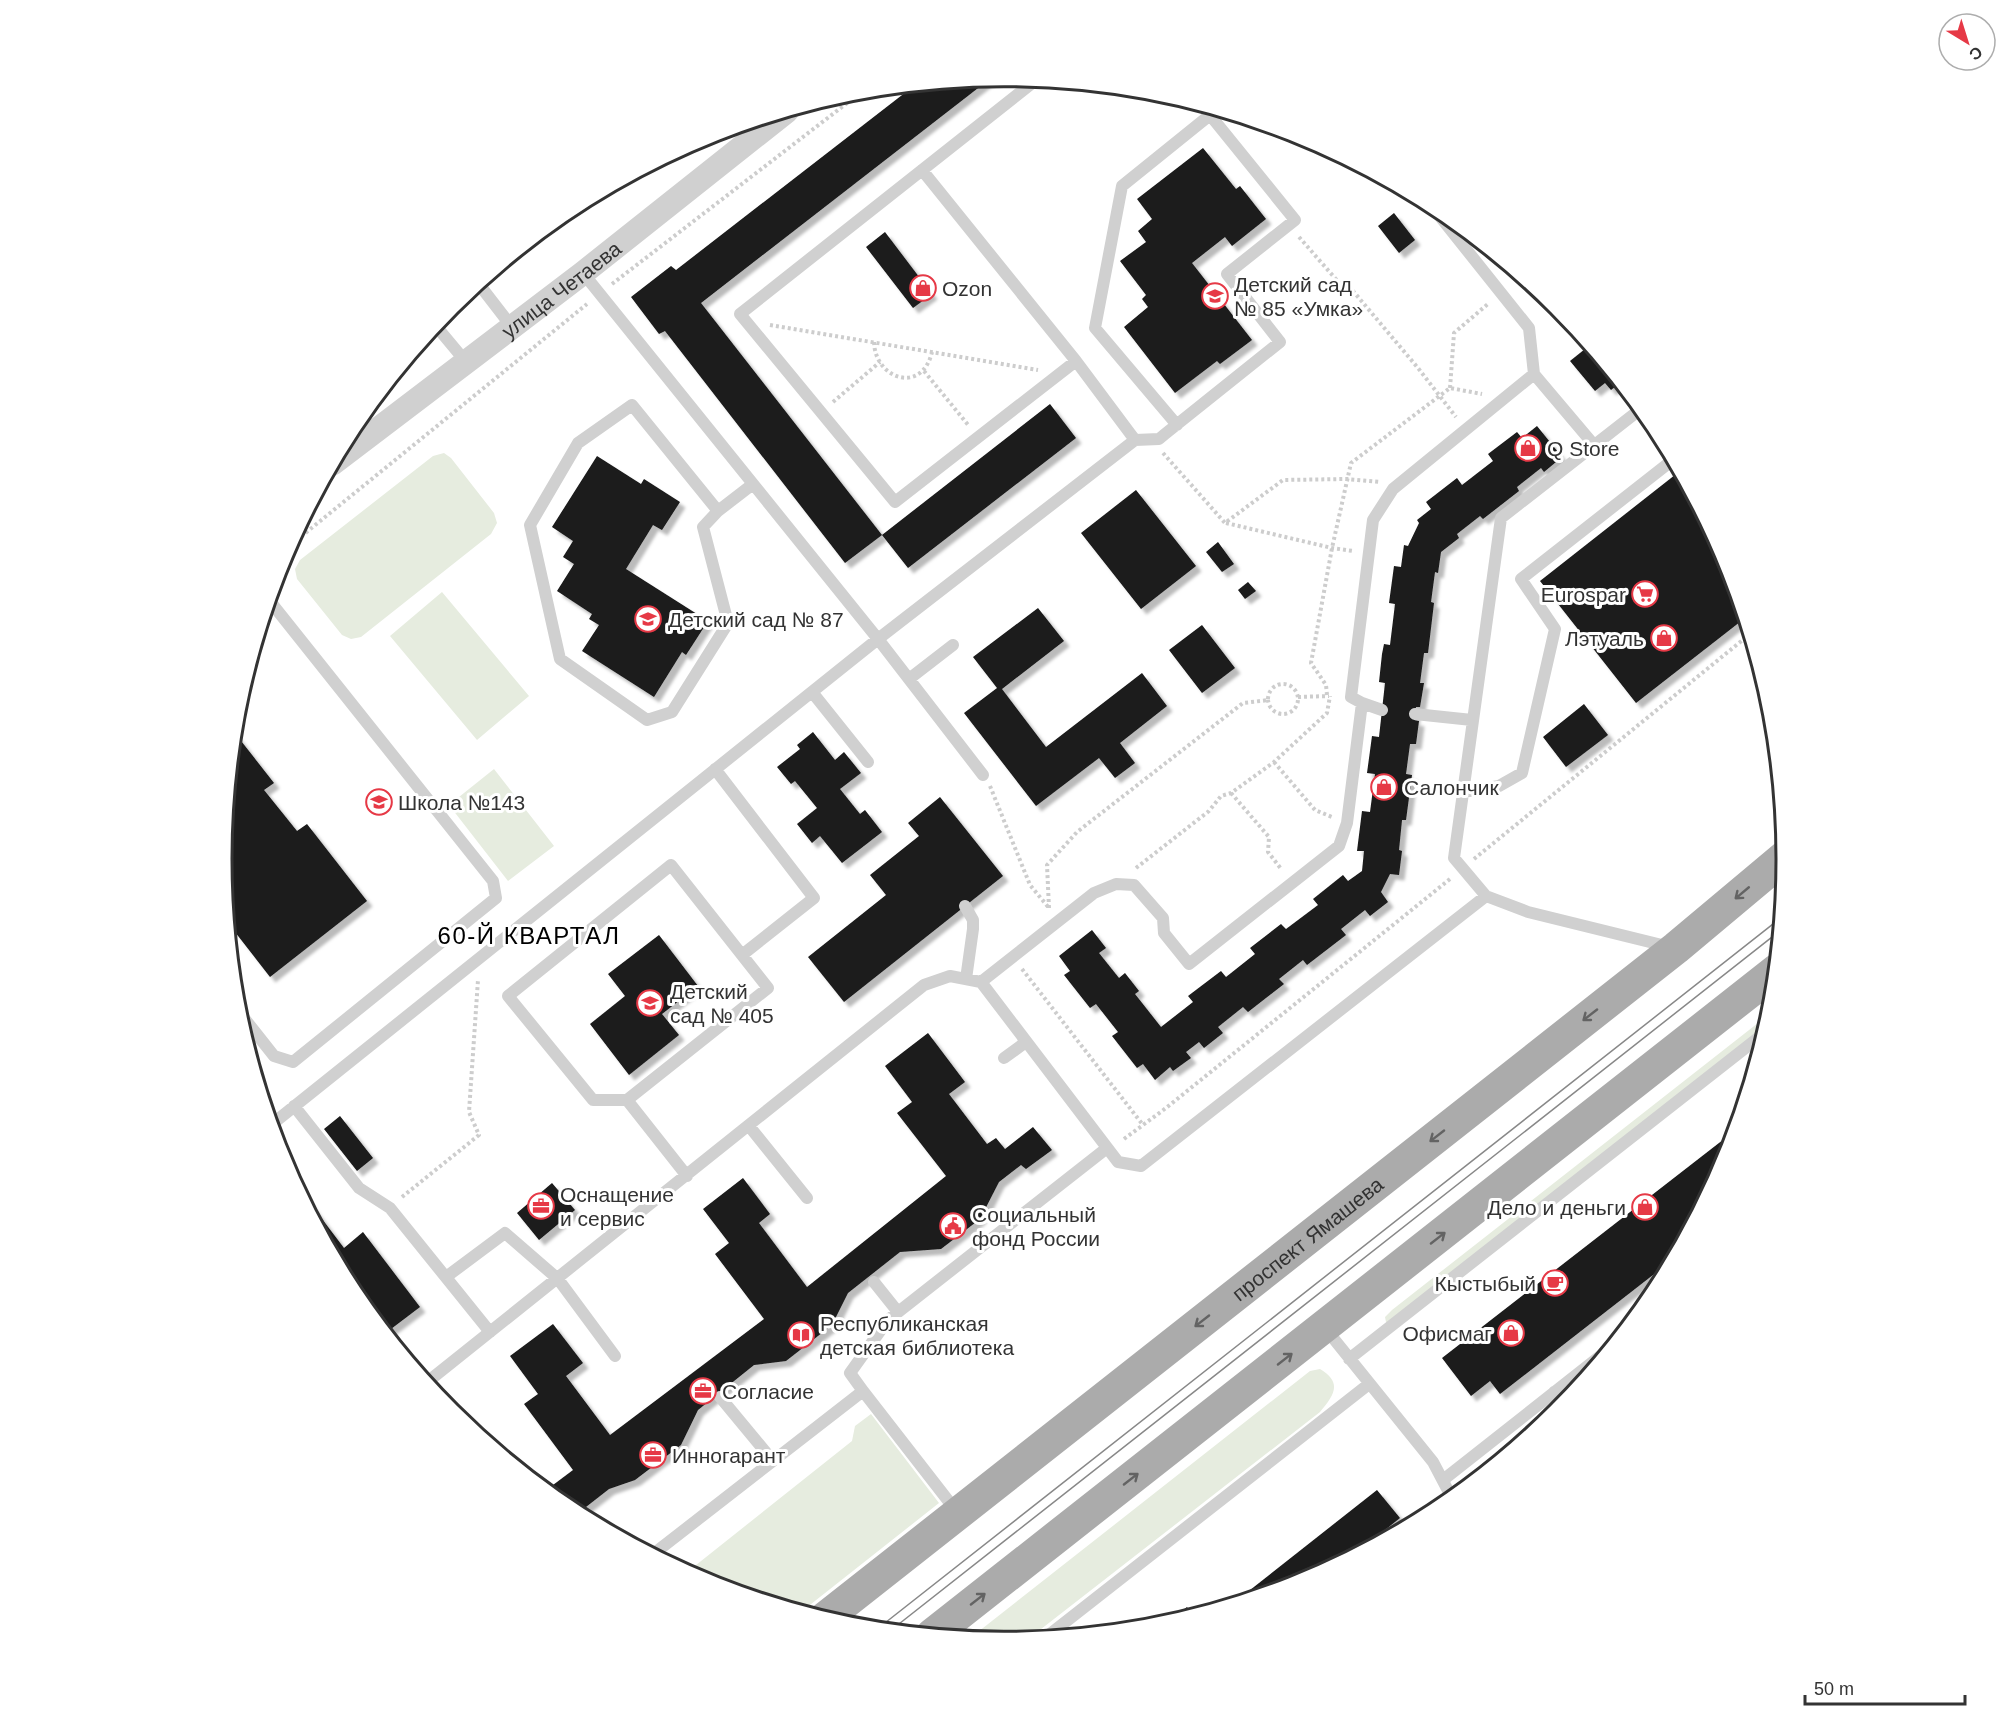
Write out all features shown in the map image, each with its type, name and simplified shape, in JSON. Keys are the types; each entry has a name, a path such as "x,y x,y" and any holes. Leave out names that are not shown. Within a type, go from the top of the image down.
{"main road":[{"name":"проспект Ямашева","path":"833,1612 1676,948 1777,863"},
{"path":"940,1629 1767,978"}],"street":[{"name":"улица Четаева","path":"348,453 583,273 772,123"}],"lane":[{"path":"1026,88 740,314 895,502 1076,361"},
{"path":"277,1120 878,639 1135,440 1159,439 1177,425 1280,342 1227,274 1294,220 1210,115 1122,186 1095,328 1177,425"},
{"path":"922,170 1076,361 1135,440"},
{"path":"1449,228 1529,328 1534,374 1594,445"},
{"path":"583,273 878,639 983,775"},
{"path":"483,290 512,327"},
{"path":"441,332 466,362"},
{"path":"1382,710 1362,703 1351,696 1373,520 1398,484 1534,374"},
{"path":"718,511 632,405 578,443 530,525 560,659 647,720 672,712 728,623 703,527 718,511 753,484"},
{"path":"1635,413 1501,518 1454,858 1486,896 1528,912 1676,948"},
{"path":"1463,792 1498,786 1522,772 1555,629 1521,579 1668,464"},
{"path":"251,1027 274,1056 293,1062 496,898 493,881 275,607"},
{"path":"909,679 953,645"},
{"path":"812,692 868,762"},
{"path":"981,982 1094,893 1116,884 1134,885 1163,918 1164,933 1189,964 1340,846 1347,823 1362,703"},
{"path":"1415,714 1472,720"},
{"path":"715,769 814,898 742,955"},
{"path":"671,865 768,988 627,1100 593,1100 508,996 671,865"},
{"path":"432,1378 924,985 950,976 981,982 1118,1162 1141,1166 1486,896"},
{"path":"965,906 973,920 966,979"},
{"path":"1349,1359 1755,1040"},
{"path":"1004,1058 1026,1042"},
{"path":"627,1100 687,1176"},
{"path":"294,1106 359,1188 390,1208 490,1332"},
{"path":"750,1126 807,1198"},
{"path":"958,1513 850,1373 888,1320 1107,1148"},
{"path":"446,1277 505,1233 558,1279 615,1356"},
{"path":"874,1282 898,1312"},
{"path":"1325,1328 1433,1462 1449,1491"},
{"path":"1443,1480 1588,1366"},
{"path":"1055,1630 1369,1384"},
{"path":"659,1550 863,1391"},
{"path":"1554,1392 1559,1398"},
{"path":"720,1397 772,1461"}],"path":[{"path":"305,533 600,293 846,104"},
{"path":"1279,232 1295,233 1341,285 1348,285 1440,395 1465,430"},
{"path":"1450,388 1454,333 1501,293"},
{"path":"745,320 1059,374"},
{"path":"874,342 874,350 888,371 899,377 910,379 924,371 930,362 932,352"},
{"path":"820,412 880,362"},
{"path":"924,371 978,437"},
{"path":"1116,884 1209,811 1221,796 1232,793 1274,762 1328,713 1326,685 1311,663 1332,548 1351,463 1450,388 1504,399"},
{"path":"1135,440 1161,451 1225,523 1332,548 1369,553"},
{"path":"1225,523 1283,480 1347,479 1398,484"},
{"path":"1124,1139 1464,868 1744,639"},
{"path":"1284,684 1294,688 1298,697 1297,706 1286,713 1276,712 1269,700 1271,690 1284,684"},
{"path":"1298,697 1351,696"},
{"path":"1050,928 1047,866 1077,832 1243,703 1269,700"},
{"path":"1274,762 1316,810 1347,823"},
{"path":"983,775 995,794 1030,885 1049,909"},
{"path":"1232,793 1269,837 1268,852 1292,883"},
{"path":"1013,957 1143,1125"},
{"path":"390,1208 479,1135 469,1112 480,958"}],"shaded area":[{"path":"444,453 451,458 494,513 497,523 491,534 361,637 351,639 342,635 297,579 295,569 300,560 433,456"},
{"path":"442,592 529,696 477,740 390,636"},
{"path":"494,769 554,846 508,881 449,805"},
{"path":"1759,1022 1755,1039 1390,1325 1386,1322 1385,1317"},
{"path":"1320,1369 1332,1379 1334,1384 1332,1395 1320,1412 1039,1631 979,1631 1310,1371"},
{"path":"871,1414 939,1503 808,1607 756,1591 694,1566 852,1441 855,1426"}],"building":[{"path":"978,88 701,303 882,535 845,563 665,331 659,334 631,297 671,266 676,270 903,94"},
{"path":"1203,148 1236,189 1240,186 1266,219 1232,246 1225,237 1192,263 1252,340 1220,364 1217,361 1175,393 1124,327 1148,307 1142,299 1146,295 1120,261 1146,242 1138,231 1152,219 1137,199"},
{"path":"1394,213 1415,240 1399,253 1378,226"},
{"path":"885,232 932,294 913,308 866,247"},
{"path":"1584,349 1615,387 1611,390 1605,383 1595,391 1570,361"},
{"path":"1050,404 1076,438 908,568 882,535"},
{"path":"1537,426 1562,457 1544,472 1541,468 1517,487 1519,491 1483,519 1480,516 1457,534 1459,538 1441,552 1438,573 1435,572 1431,602 1434,603 1428,653 1424,653 1420,683 1424,683 1420,707 1416,707 1414,720 1419,721 1416,744 1410,744 1406,774 1412,775 1406,820 1402,820 1399,875 1390,874 1381,892 1388,902 1370,916 1365,910 1341,929 1346,935 1307,965 1303,960 1279,979 1284,984 1248,1012 1243,1007 1218,1027 1223,1033 1204,1048 1199,1042 1186,1052 1191,1058 1173,1071 1170,1067 1155,1080 1143,1064 1137,1068 1112,1036 1118,1032 1096,1004 1090,1008 1064,975 1070,971 1059,956 1092,930 1106,948 1099,953 1119,978 1125,973 1139,991 1135,994 1161,1027 1193,1002 1188,996 1221,971 1226,977 1255,954 1250,948 1281,924 1286,929 1318,905 1313,899 1343,875 1348,881 1362,871 1364,851 1357,851 1362,811 1370,812 1375,774 1367,773 1372,736 1379,737 1385,683 1379,682 1384,644 1390,645 1395,604 1389,603 1394,566 1401,567 1404,545 1408,546 1419,523 1417,520 1431,509 1426,502 1457,478 1462,485 1493,461 1488,454 1517,432 1522,438"},
{"path":"597,456 641,484 644,479 680,502 662,530 653,525 626,569 708,621 686,655 682,652 654,697 582,651 599,625 589,619 592,614 557,591 574,564 563,557 573,541 552,527"},
{"path":"1675,475 1718,564 1739,622 1636,703 1540,581"},
{"path":"1136,490 1196,566 1141,609 1081,533"},
{"path":"1218,542 1234,564 1222,572 1206,552"},
{"path":"1248,582 1256,591 1245,599 1238,590"},
{"path":"1038,608 1064,641 1002,689 1046,747 1142,673 1167,706 1120,743 1135,763 1115,778 1099,758 1036,806 964,713 997,688 973,657"},
{"path":"1202,625 1235,668 1202,693 1169,650"},
{"path":"1584,704 1608,735 1566,767 1543,737"},
{"path":"813,732 835,760 844,752 861,773 840,789 860,814 865,810 882,832 842,863 820,836 812,843 797,824 817,808 795,781 791,784 777,767 800,749 797,745"},
{"path":"242,742 274,783 264,790 297,831 307,824 367,901 270,977 236,934 232,860 234,809"},
{"path":"940,797 1003,876 844,1002 808,957 886,895 870,875 919,836 908,823"},
{"path":"659,935 698,986 662,1014 679,1035 629,1075 590,1024 625,996 608,974"},
{"path":"928,1033 965,1082 949,1094 987,1144 996,1138 1005,1149 1033,1127 1052,1150 1026,1169 1021,1165 999,1182 980,1219 941,1249 900,1252 848,1293 832,1325 786,1361 754,1365 698,1410 681,1445 635,1480 609,1489 585,1508 552,1485 573,1470 524,1404 538,1394 510,1356 553,1324 583,1363 566,1376 610,1435 764,1319 715,1254 729,1243 703,1209 743,1178 770,1214 759,1223 807,1287 946,1176 897,1113 912,1102 885,1066"},
{"path":"340,1116 373,1158 357,1171 324,1129"},
{"path":"1724,1139 1697,1201 1659,1271 1500,1394 1490,1381 1471,1396 1442,1358"},
{"path":"552,1183 575,1210 539,1240 517,1213"},
{"path":"320,1216 344,1248 363,1232 420,1307 391,1329 362,1289"},
{"path":"1377,1490 1400,1518 1377,1536 1346,1552 1300,1573 1246,1593"}],"tram line":[{"path":"886,1622 1774,924"},
{"path":"899,1624 1772,937"}],"place":[{"name":"Ozon","path":"923,288"},
{"name":"Детский сад № 85 «Умка»","path":"1215,296"},
{"name":"Q Store","path":"1528,448"},
{"name":"Eurospar","path":"1645,594"},
{"name":"Детский сад № 87","path":"648,619"},
{"name":"Лэтуаль","path":"1664,638"},
{"name":"Салончик","path":"1384,787"},
{"name":"Школа №143","path":"379,802"},
{"name":"Детский сад № 405","path":"650,1003"},
{"name":"Оснащение и сервис","path":"541,1206"},
{"name":"Дело и деньги","path":"1645,1207"},
{"name":"Социальный фонд России","path":"953,1226"},
{"name":"Кыстыбый","path":"1555,1283"},
{"name":"Офисмаг","path":"1511,1333"},
{"name":"Республиканская детская библиотека","path":"801,1335"},
{"name":"Согласие","path":"703,1391"},
{"name":"Инногарант","path":"653,1455"}],"district":[{"name":"60-Й КВАРТАЛ","path":"529,935"}]}
